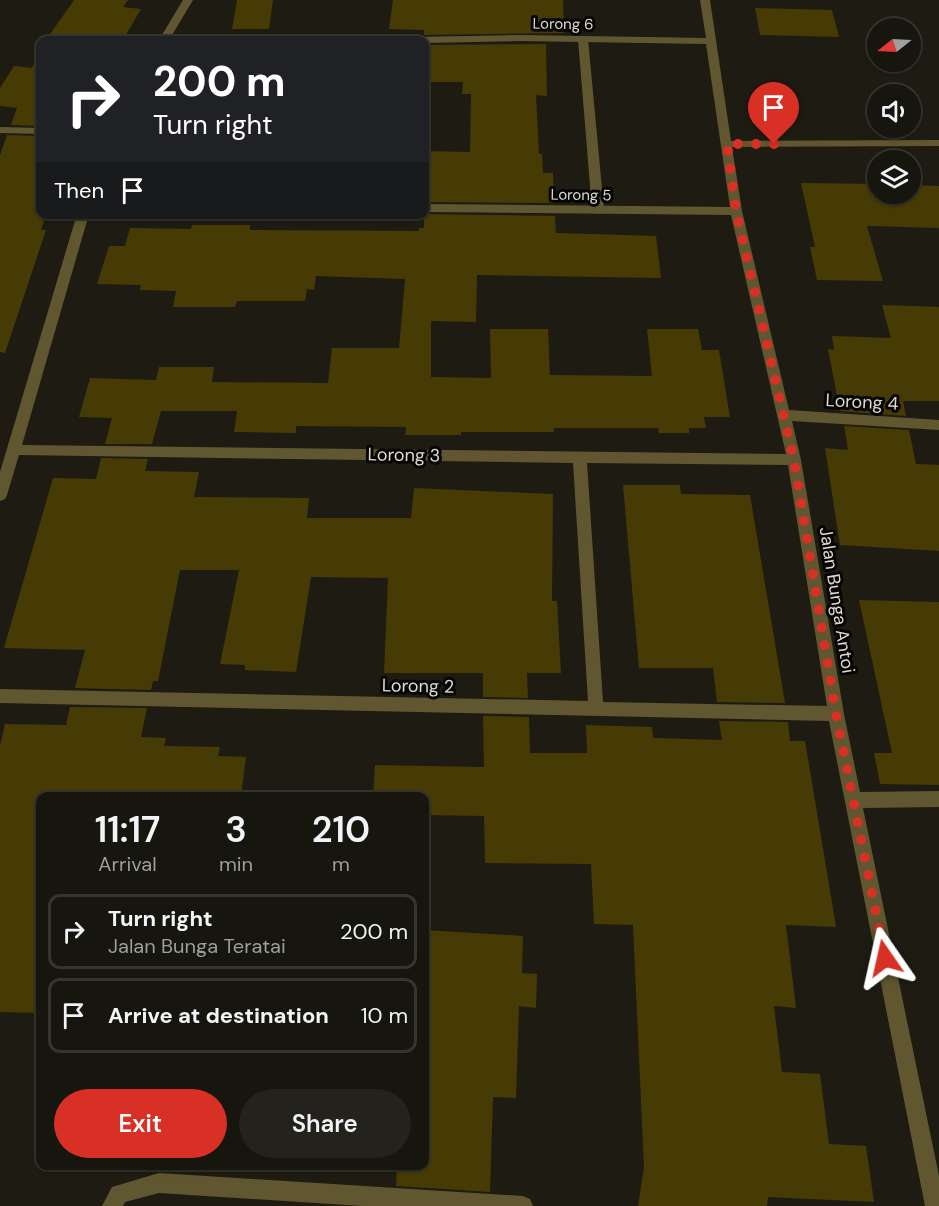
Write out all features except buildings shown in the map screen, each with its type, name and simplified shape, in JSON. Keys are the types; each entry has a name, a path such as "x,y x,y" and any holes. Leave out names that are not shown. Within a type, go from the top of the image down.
{"street":[{"path":"166,36 188,0"},
{"name":"Jalan Bunga Antoi","path":"705,0 736,211 794,460 836,714 935,1206"},
{"path":"583,39 598,210"},
{"name":"Lorong 6","path":"429,40 712,41"},
{"path":"0,130 36,131"},
{"path":"727,144 939,143"},
{"name":"Lorong 5","path":"429,208 736,211"},
{"path":"0,495 82,219"},
{"name":"Lorong 4","path":"783,415 939,425"},
{"name":"Lorong 3","path":"14,450 794,460"},
{"path":"580,457 597,709"},
{"name":"Lorong 2","path":"0,696 836,714"},
{"path":"854,800 939,799"},
{"path":"112,1206 119,1194 159,1184 523,1206"}],"route":[{"path":"774,144 727,144 736,211 794,460 836,714 885,958"}]}
